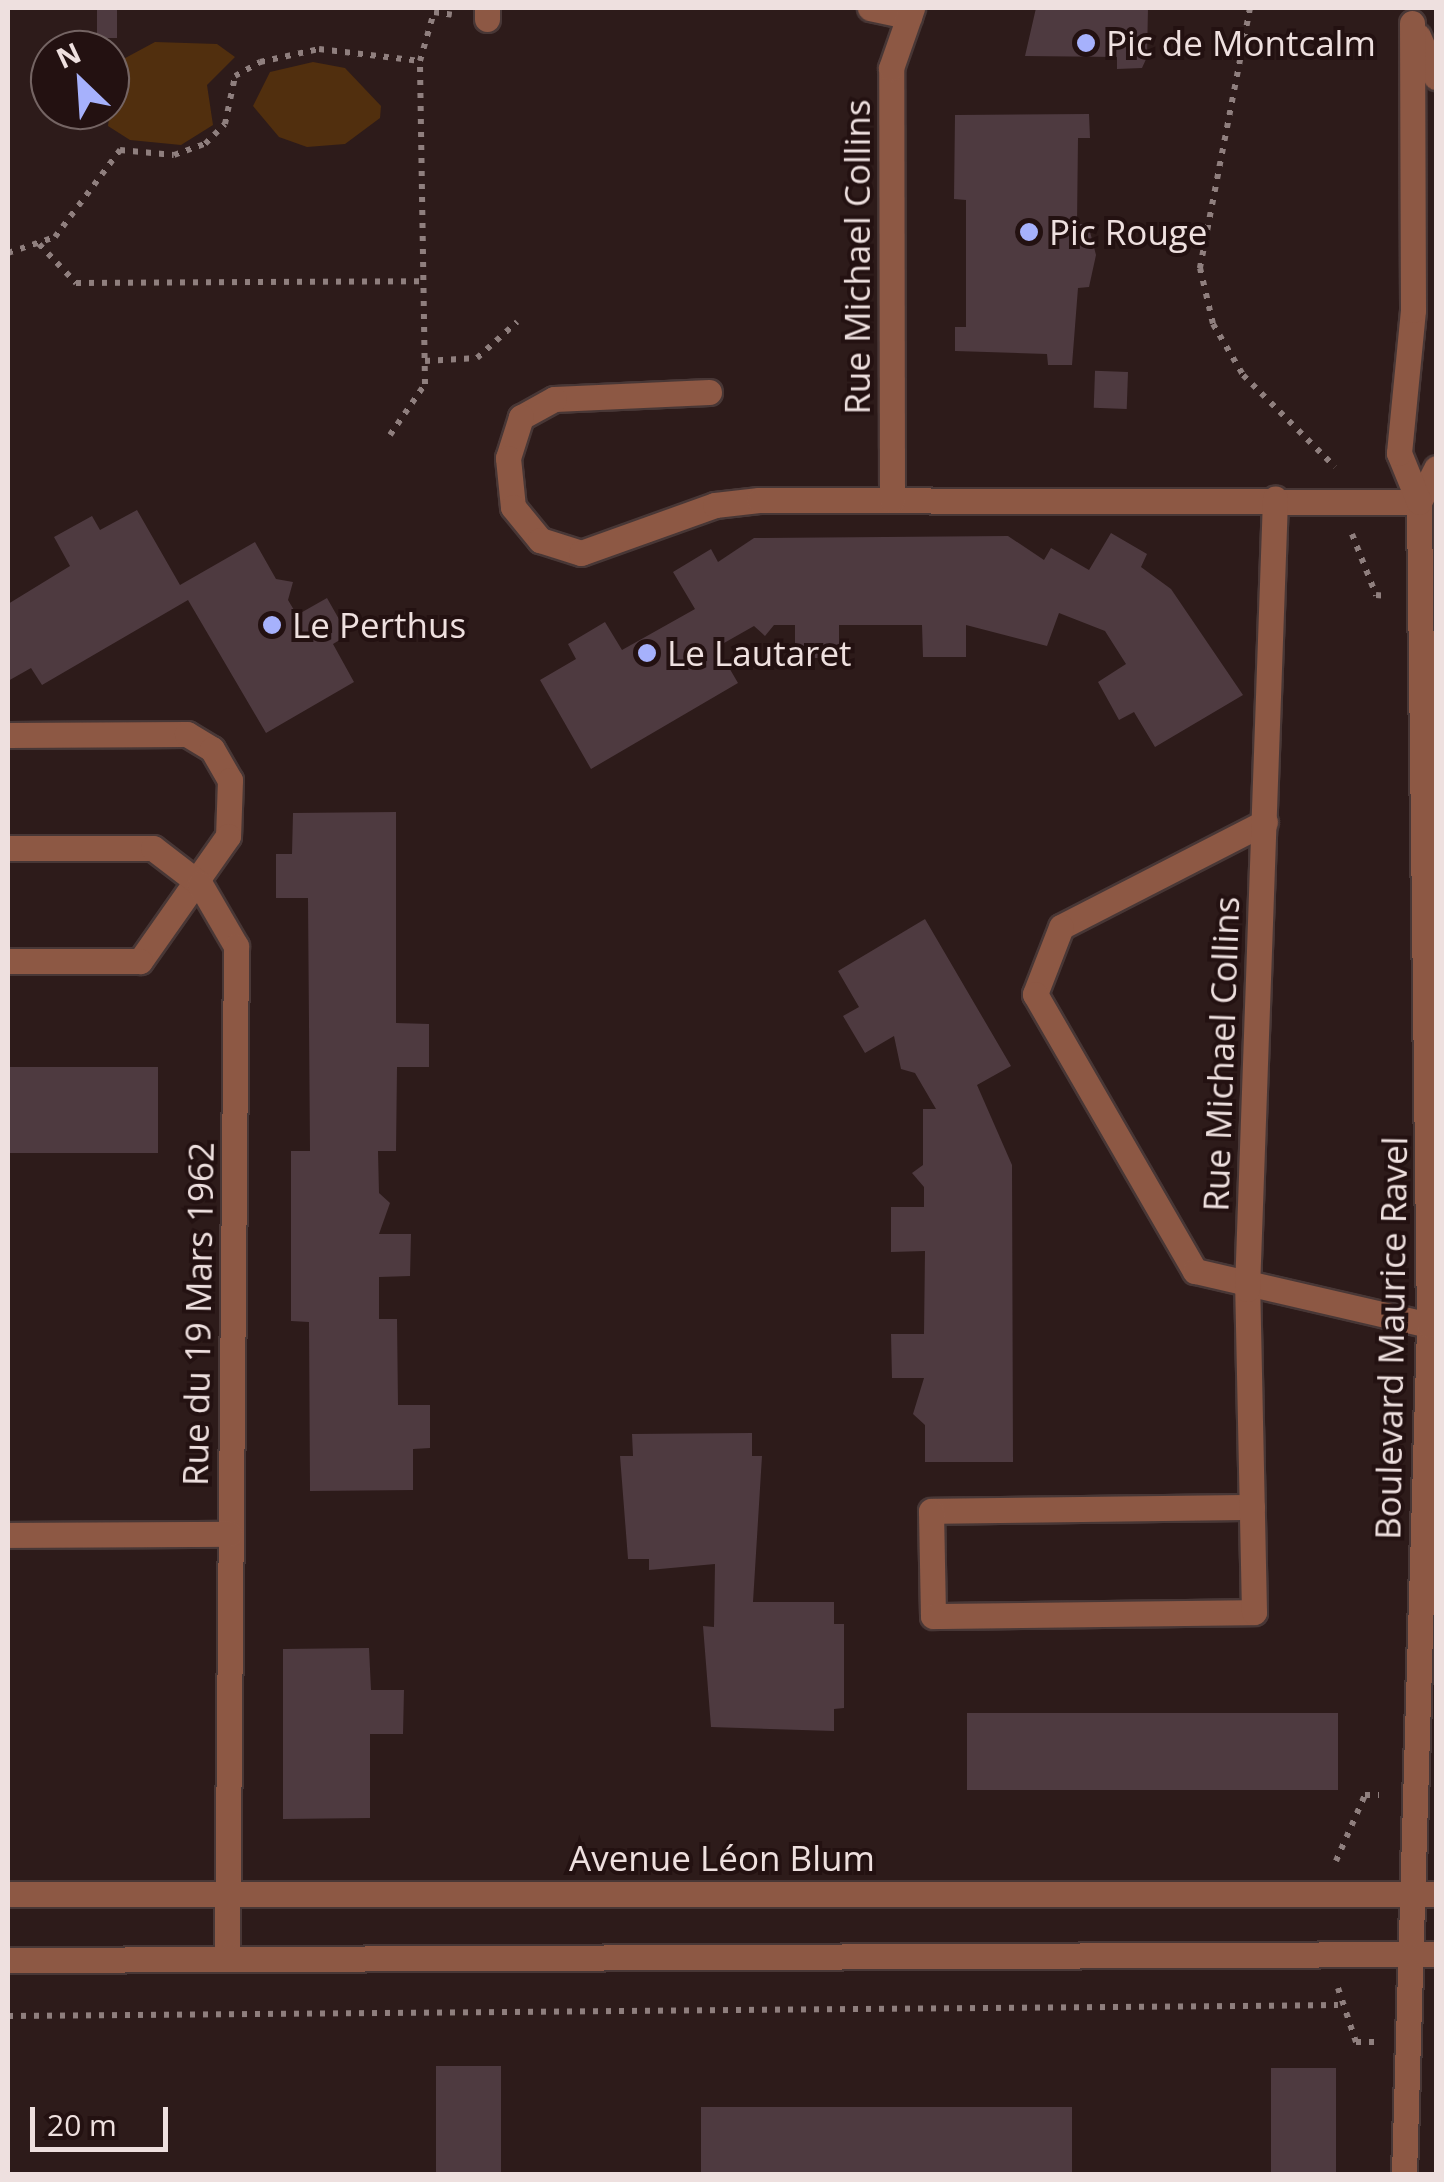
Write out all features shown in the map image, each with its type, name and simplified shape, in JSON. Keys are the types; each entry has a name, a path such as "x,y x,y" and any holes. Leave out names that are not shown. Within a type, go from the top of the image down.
{"street":[{"name":"Rue Michael Collins","path":"870,8 911,12 891,68 892,500"},
{"name":"Boulevard Maurice Ravel","path":"1410,16 1436,78"},
{"name":"Boulevard Maurice Ravel","path":"1404,2174 1406,1954 1429,1325 1416,598 1419,502 1399,453 1425,312 1410,16"},
{"path":"708,392 554,400 521,417 508,458 513,506 540,540 582,553 714,506 892,500 1275,498 1350,504 1419,502"},
{"name":"Boulevard Maurice Ravel","path":"1419,502 1436,468"},
{"name":"Rue Michael Collins","path":"1252,1507 932,1511 933,1616 1254,1612 1252,1507 1247,1288 1275,498"},
{"path":"8,735 187,734 212,749 230,780 228,836 200,884 140,961 8,962"},
{"name":"Rue Michael Collins","path":"1265,822 1061,927 1035,994 1195,1271 1247,1288 1429,1325"},
{"name":"Rue du 19 Mars 1962","path":"8,848 153,848 200,884 236,946 227,1959"},
{"path":"8,1534 230,1534"},
{"name":"Avenue Léon Blum","path":"8,1894 1436,1894"},
{"path":"8,1960 1436,1954"}],"path":[{"path":"1250,8 1200,268 1213,324 1242,375 1348,478 1352,540 1376,595 1416,598"},
{"path":"390,436 425,384 420,61 434,12 487,14"},
{"path":"8,253 55,237 120,150 174,156 205,144 225,124 236,76 260,62 318,49 420,61"},
{"path":"38,244 76,283 424,281"},
{"path":"425,361 477,358 517,322"},
{"path":"8,2016 1338,2004"}],"shaded area":[{"path":"155,42 217,44 235,57 207,85 213,125 181,145 130,140 114,130 130,130 130,55"},
{"path":"313,62 345,68 381,106 380,118 345,144 307,147 279,137 253,106 270,72"}],"building":[{"path":"97,8 117,8 117,30 97,30"},
{"name":"Pic de Montcalm","path":"1036,8 1148,8 1147,57 1142,68 1117,69 1117,57 1025,56"},
{"name":"Pic Rouge","path":"1089,114 1090,138 1078,138 1077,224 1088,224 1096,255 1089,287 1078,288 1072,365 1048,365 1047,354 955,351 955,327 966,327 966,200 954,199 955,115"},
{"path":"1095,371 1128,372 1127,409 1094,408"},
{"name":"Le Perthus","path":"137,510 180,585 255,542 276,579 293,582 288,600 297,615 327,598 348,635 333,644 354,682 266,733 188,600 42,685 31,668 8,681 8,604 70,566 54,537 92,516 100,530"},
{"name":"Le Lautaret","path":"1111,533 1147,554 1141,567 1171,589 1243,695 1155,747 1134,712 1119,720 1098,682 1126,664 1105,631 1059,613 1047,646 966,625 966,657 923,657 922,625 839,625 839,658 795,658 795,625 774,625 765,636 754,626 717,647 738,683 591,769 540,680 576,659 568,644 605,622 622,650 695,609 673,572 711,549 718,562 754,538 1008,536 1044,560 1051,548 1089,570"},
{"path":"396,812 396,1023 429,1024 429,1067 397,1067 396,1151 378,1151 379,1193 390,1203 379,1234 411,1234 410,1276 379,1277 379,1319 397,1319 398,1405 430,1405 430,1448 413,1449 413,1490 310,1491 309,1322 291,1321 291,1151 310,1151 308,898 276,898 276,854 292,854 293,813"},
{"path":"925,919 1011,1066 977,1085 1012,1165 1013,1462 925,1462 925,1425 913,1414 924,1378 892,1378 891,1334 924,1334 925,1251 891,1252 891,1207 924,1207 924,1187 912,1173 923,1165 923,1109 936,1109 915,1073 901,1069 894,1036 865,1053 843,1016 859,1007 838,971"},
{"path":"8,1067 158,1067 158,1153 8,1153"},
{"path":"752,1433 752,1456 762,1456 753,1602 834,1602 834,1624 844,1624 844,1708 834,1709 834,1731 711,1727 703,1626 714,1627 715,1564 649,1570 649,1559 628,1559 620,1456 633,1456 632,1434"},
{"path":"369,1648 371,1690 404,1690 403,1734 370,1734 370,1818 283,1819 283,1649"},
{"path":"967,1713 1338,1713 1338,1790 967,1790"},
{"path":"436,2066 501,2066 501,2174 436,2174"},
{"path":"1271,2068 1336,2068 1336,2174 1271,2174"},
{"path":"701,2107 1072,2107 1072,2174 701,2174"}],"place":[{"name":"Pic de Montcalm","path":"1086,43"},
{"name":"Pic Rouge","path":"1029,232"},
{"name":"Le Perthus","path":"272,625"},
{"name":"Le Lautaret","path":"647,653"}]}
